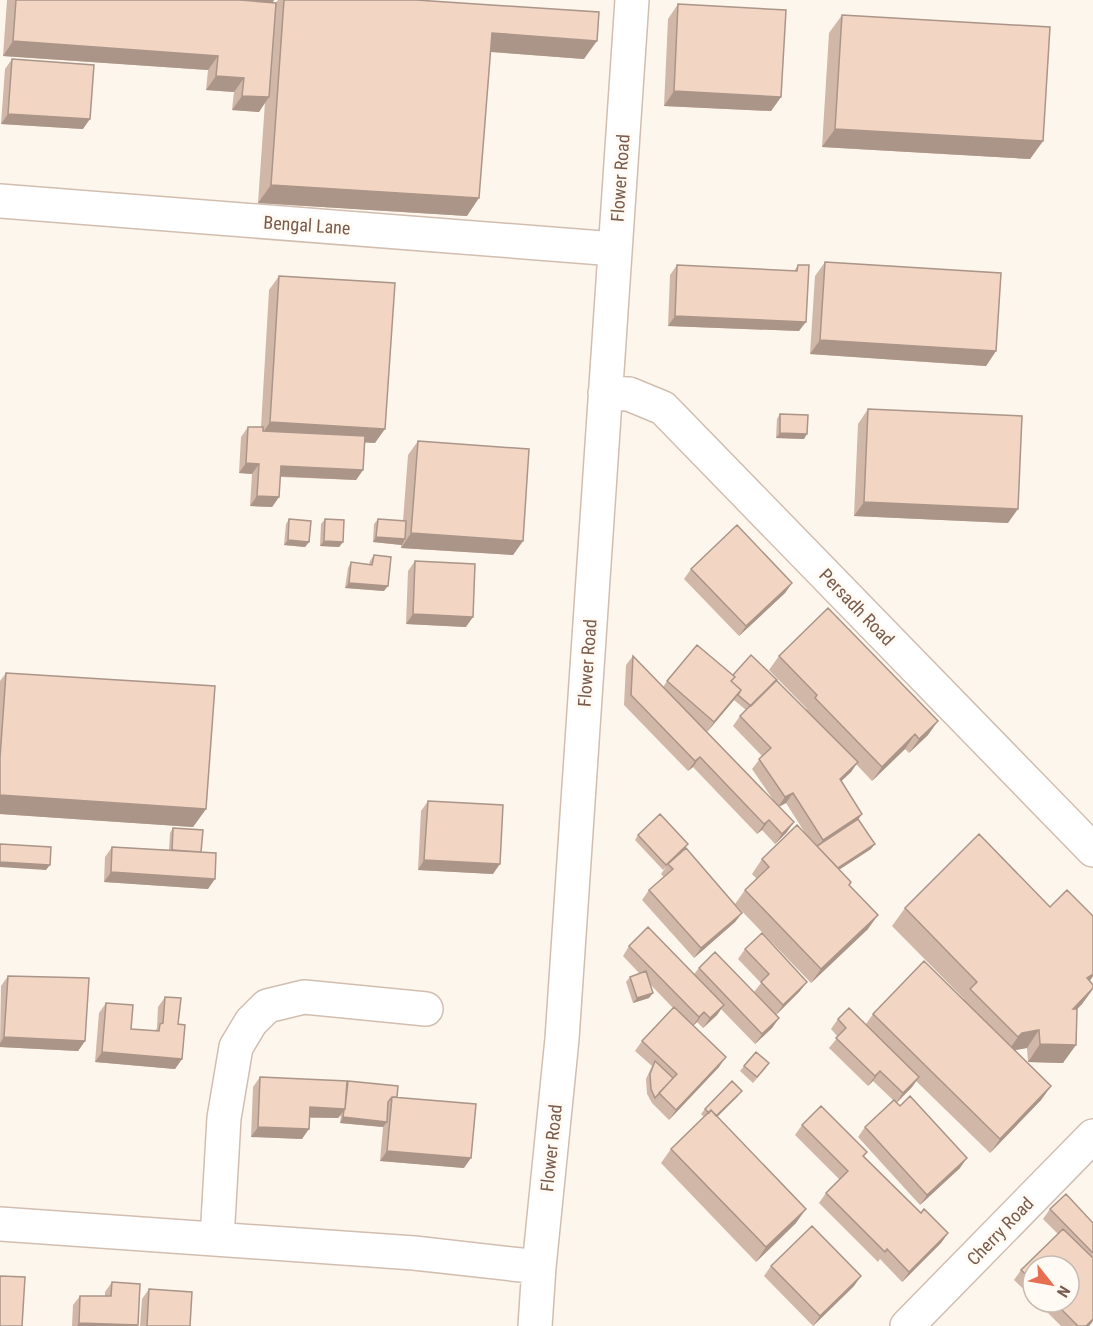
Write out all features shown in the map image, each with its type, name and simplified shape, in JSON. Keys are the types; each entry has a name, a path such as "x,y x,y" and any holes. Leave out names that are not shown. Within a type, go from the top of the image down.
{"street":[{"name":"Flower Road","path":"535,1326 538,1267 562,1040 632,0"},
{"name":"Bengal Lane","path":"0,201 615,249"},
{"name":"Persadh Road","path":"605,393 629,394 663,408 1093,850"},
{"path":"217,1239 224,1118 236,1047 251,1022 267,1006 304,997 426,1009"},
{"name":"Cherry Road","path":"907,1326 1093,1136"},
{"path":"0,1224 414,1253 538,1267"}],"building":[{"path":"16,0 240,0 276,3 269,97 242,96 244,78 216,76 218,56 13,41"},
{"path":"284,0 416,0 599,12 597,41 492,33 479,198 271,185"},
{"path":"678,4 786,10 781,97 674,91"},
{"path":"842,15 1050,27 1043,141 835,129"},
{"path":"12,59 94,65 90,119 8,114"},
{"path":"825,262 1001,273 996,351 820,340"},
{"path":"677,265 797,271 798,265 809,265 806,322 675,316"},
{"path":"279,276 395,283 385,429 270,422"},
{"path":"868,409 1022,416 1018,509 864,502"},
{"path":"780,414 808,415 807,434 780,433"},
{"path":"248,427 263,427 263,431 365,436 363,470 281,466 279,497 257,496 259,464 246,463"},
{"path":"418,441 529,449 523,541 411,533"},
{"path":"289,519 311,521 309,542 288,540"},
{"path":"325,519 344,520 343,542 324,541"},
{"path":"378,519 406,521 405,539 376,537"},
{"path":"737,525 792,583 746,626 691,569"},
{"path":"374,555 391,557 388,586 349,583 351,562 372,565"},
{"path":"415,561 475,564 473,617 413,614"},
{"path":"828,608 938,721 919,739 915,734 882,767 815,698 817,695 779,656"},
{"path":"697,645 735,677 731,681 741,690 714,722 667,681"},
{"path":"751,655 777,680 751,706 738,695 741,690 731,681 735,677 733,675"},
{"path":"633,656 794,822 782,834 769,820 764,824 700,757 695,761 631,695"},
{"path":"6,673 215,686 206,809 0,795 0,758"},
{"path":"776,680 858,762 840,779 862,814 823,840 793,793 785,797 759,759 771,748 740,716"},
{"path":"428,801 503,805 500,864 424,860"},
{"path":"660,814 688,844 666,865 638,835"},
{"path":"858,819 875,844 838,868 817,846"},
{"path":"797,825 851,882 849,885 878,915 821,969 745,890 769,867 762,859"},
{"path":"173,828 203,830 201,852 172,850"},
{"path":"979,834 1050,907 1067,890 1093,916 1093,974 1087,978 1093,988 1073,1009 1077,1009 1076,1045 1040,1044 1039,1030 1022,1033 1018,1037 970,989 977,982 905,908"},
{"path":"0,844 51,847 50,865 0,862"},
{"path":"112,847 216,853 215,879 111,872"},
{"path":"686,848 742,913 701,948 649,890 673,869 668,864"},
{"path":"648,927 724,1005 710,1018 704,1012 699,1017 629,946"},
{"path":"762,933 807,982 783,1005 761,982 769,974 745,949"},
{"path":"715,952 779,1018 762,1034 699,968"},
{"path":"924,961 1051,1086 1000,1139 873,1014"},
{"path":"646,971 653,993 637,998 630,977"},
{"path":"8,976 89,978 85,1041 4,1037"},
{"path":"165,997 181,998 178,1024 185,1025 182,1059 102,1052 106,1003 133,1005 131,1029 159,1031 160,1024 163,1023"},
{"path":"674,1007 726,1057 676,1110 659,1093 677,1074 642,1041"},
{"path":"849,1008 919,1077 903,1093 880,1071 875,1076 836,1038 846,1028 838,1019"},
{"path":"756,1052 769,1063 757,1077 744,1066"},
{"path":"655,1061 673,1078 655,1098 651,1089 650,1074"},
{"path":"260,1077 347,1081 345,1109 310,1107 309,1129 258,1127"},
{"path":"348,1081 398,1086 397,1097 392,1097 388,1102 387,1122 343,1117"},
{"path":"732,1081 742,1091 716,1116 711,1110 709,1113 705,1109"},
{"path":"910,1096 967,1158 927,1195 865,1127 894,1100 900,1106"},
{"path":"392,1097 476,1104 471,1158 387,1151"},
{"path":"821,1106 867,1152 863,1156 921,1213 924,1209 948,1233 909,1272 887,1249 885,1252 826,1193 848,1171 802,1125"},
{"path":"711,1110 806,1209 766,1247 671,1149"},
{"path":"1066,1194 1093,1223 1093,1253 1050,1209"},
{"path":"812,1226 861,1276 820,1316 771,1266"},
{"path":"1063,1229 1093,1258 1093,1319 1086,1326 1078,1326 1066,1314 1081,1314 1081,1254 1037,1254"},
{"path":"0,1276 25,1277 22,1326 0,1326"},
{"path":"112,1282 140,1284 138,1325 79,1323 80,1296 111,1296"},
{"path":"149,1289 192,1292 190,1326 147,1326"}]}
